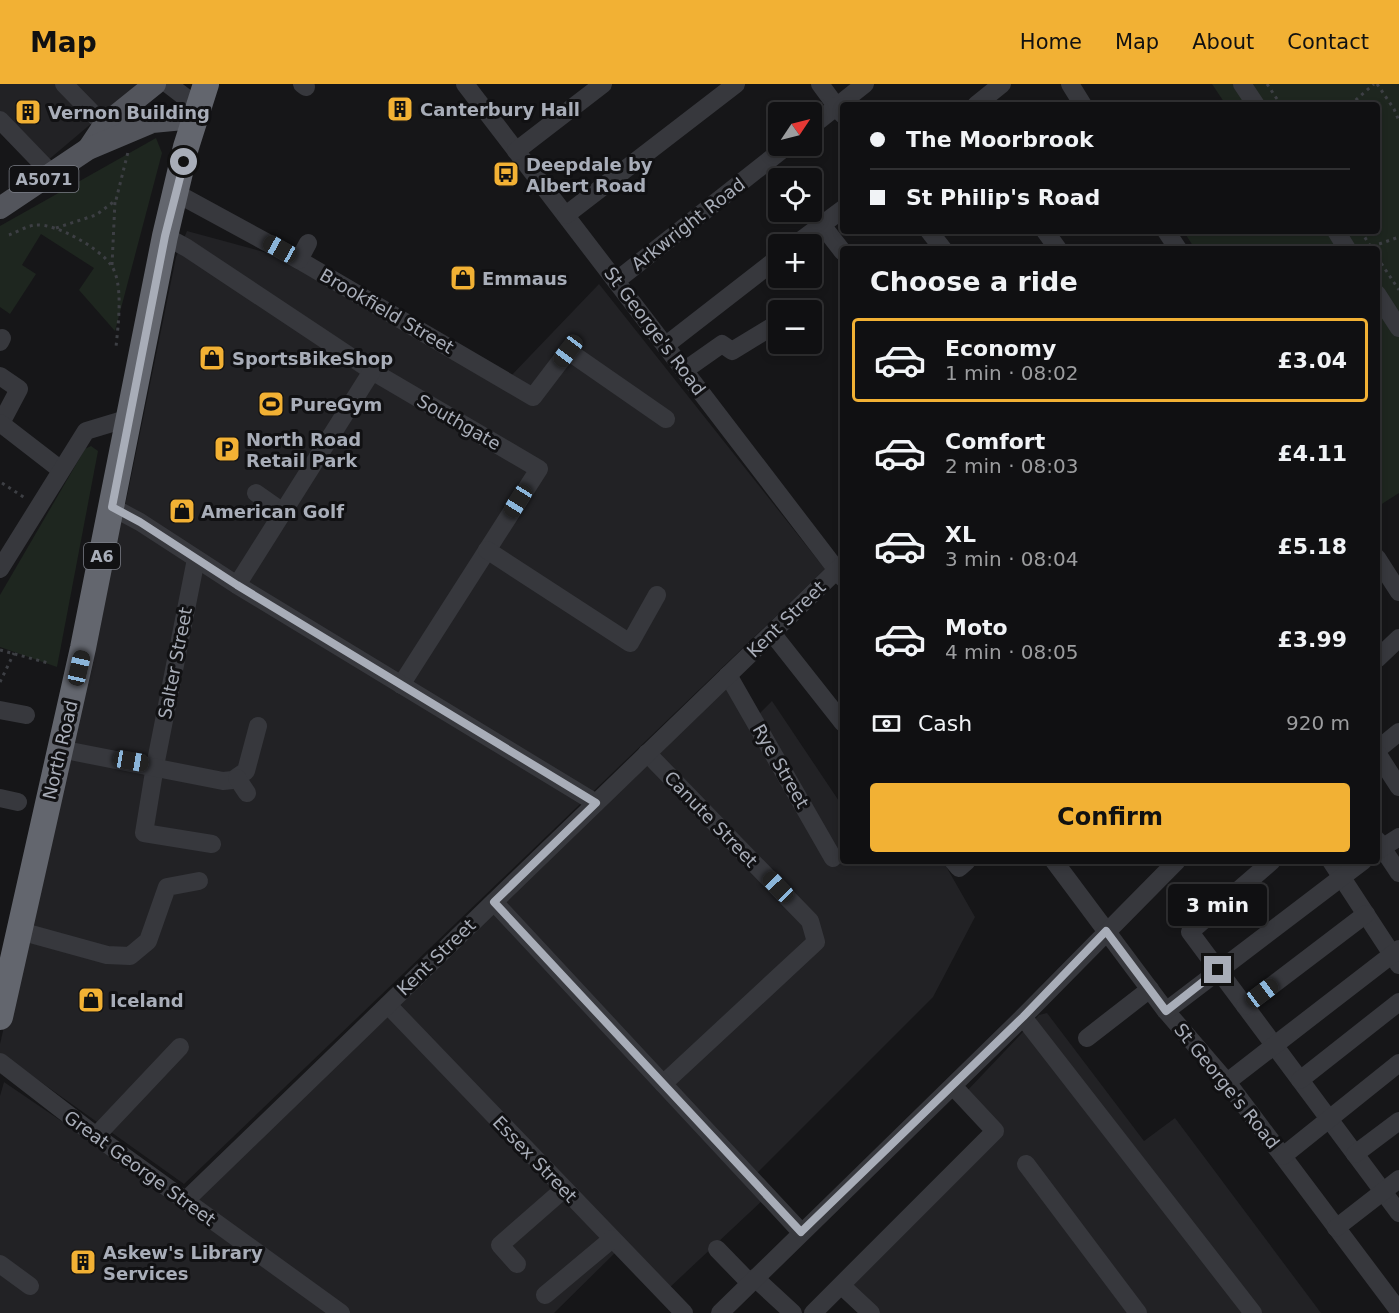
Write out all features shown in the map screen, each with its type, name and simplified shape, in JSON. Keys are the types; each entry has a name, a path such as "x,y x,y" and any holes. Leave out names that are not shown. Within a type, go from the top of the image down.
{"highway":[{"name":"North Road","path":"0,1017 112,507 165,236 200,101"}],"main road":[{"name":"A5071","path":"88,149 112,119 155,84"},
{"name":"A5071","path":"0,208 88,149 200,101"},
{"path":"112,119 148,106 174,108 200,101"}],"street":[{"path":"64,84 112,119"},
{"path":"168,84 200,101"},
{"path":"516,151 603,84"},
{"path":"566,215 736,84"},
{"path":"820,84 840,111 822,121"},
{"path":"849,102 866,84"},
{"path":"980,102 1002,84"},
{"path":"1070,84 1081,102"},
{"path":"1242,84 1254,102"},
{"name":"St George's Road","path":"468,85 516,151 840,570"},
{"path":"0,120 52,174"},
{"name":"Arkwright Road","path":"616,280 774,156"},
{"name":"Brookfield Street","path":"176,193 298,260 533,397 568,351 666,419"},
{"path":"810,234 840,211"},
{"path":"822,225 840,248"},
{"path":"931,234 941,246"},
{"name":"Southgate","path":"165,236 187,248 372,371 539,469 401,685"},
{"path":"298,260 308,243"},
{"path":"666,345 768,266"},
{"path":"1380,299 1399,328"},
{"path":"685,370 722,344 732,351 768,329"},
{"path":"237,585 372,371"},
{"path":"0,376 19,389 1,423 61,470"},
{"path":"0,569 6,545 39,508 86,431 129,417"},
{"path":"256,493 283,512"},
{"path":"112,507 140,522 237,585 596,803"},
{"path":"487,550 630,643 657,595"},
{"name":"Salter Street","path":"196,559 154,766 144,833 212,844"},
{"path":"1380,563 1399,592"},
{"name":"Kent Street","path":"185,1201 771,633 840,572"},
{"path":"771,633 840,719"},
{"path":"1380,656 1399,638"},
{"name":"Rye Street","path":"728,675 833,858"},
{"path":"0,710 26,715"},
{"path":"60,748 223,781 237,778 246,771 258,726"},
{"path":"1380,749 1399,732"},
{"name":"Canute Street","path":"647,753 810,921 816,942 663,1084"},
{"path":"1380,757 1399,787"},
{"path":"237,778 248,793"},
{"path":"0,798 18,802"},
{"path":"1380,846 1399,837"},
{"path":"1380,847 1399,872"},
{"name":"St George's Road","path":"1056,864 1166,1011 1227,1082 1336,1228 1396,1302"},
{"path":"720,1313 1023,1017 1174,864"},
{"path":"1269,864 1190,932 1399,1213"},
{"path":"1166,1011 1218,970 1336,868 1351,864"},
{"path":"1227,1082 1396,956 1336,868"},
{"path":"20,931 107,956 130,956 148,941 167,887 200,881"},
{"path":"494,902 801,1232"},
{"path":"1245,1006 1366,914"},
{"path":"1087,1038 1150,989"},
{"path":"1300,1080 1399,1002"},
{"name":"Essex Street","path":"388,1005 684,1313"},
{"path":"1023,1017 1253,1313"},
{"path":"96,1136 180,1047"},
{"name":"Great George Street","path":"0,1062 96,1136 341,1313"},
{"path":"1283,1156 1399,1063"},
{"path":"813,1313 995,1131 953,1086"},
{"path":"1355,1154 1399,1121"},
{"path":"1026,1164 1138,1313"},
{"path":"1336,1228 1399,1179"},
{"path":"518,1264 500,1245 564,1189"},
{"path":"545,1294 612,1239"},
{"path":"717,1249 793,1313"},
{"path":"0,1264 30,1286"},
{"path":"842,1286 871,1313"}],"path":[{"path":"1267,84 1279,102"},
{"path":"1354,102 1375,84 1394,109 1399,121"},
{"path":"116,347 119,316 118,288 112,265 116,200 129,148"},
{"path":"55,229 96,215 116,200"},
{"path":"9,235 35,225 55,229 71,235 112,265"},
{"path":"1376,246 1399,237"},
{"path":"1380,262 1399,290"},
{"path":"2,483 39,508"},
{"path":"0,650 48,663"},
{"path":"0,682 14,653"}],"shaded area":[{"path":"0,84 138,84 47,161 0,118"},
{"path":"1212,84 1399,84 1399,493 1380,505 1380,246 1193,246 1186,235 1380,234 1380,102 1224,102"},
{"path":"156,138 162,153 115,331 79,290 94,268 41,234 22,265 36,274 10,314 0,307 0,226"},
{"path":"187,231 337,272 506,381 599,284 825,569 184,1184 0,1053 0,1044 128,492 176,257"},
{"path":"91,446 98,451 57,667 0,647 0,595 85,449"},
{"path":"728,682 750,723 772,701 840,803 840,864 945,864 975,917 933,997 757,1173 765,1198 668,1289 624,1244 554,1313 0,1313 0,1096 4,1082 186,1206"},
{"path":"1047,1013 1144,1141 1175,1118 1321,1313 872,1313 844,1286 997,1132 965,1093 1039,1015"}],"place":[{"name":"Canterbury Hall","path":"400,109"},
{"name":"Vernon Building","path":"28,112"},
{"name":"Deepdale by Albert Road","path":"506,174"},
{"name":"Emmaus","path":"463,278"},
{"name":"SportsBikeShop","path":"212,358"},
{"name":"PureGym","path":"271,404"},
{"name":"North Road Retail Park","path":"227,449"},
{"name":"American Golf","path":"182,511"},
{"name":"Iceland","path":"91,1000"},
{"name":"Askew's Library Services","path":"83,1262"}],"route":[{"path":"184,162 165,236 112,507 140,522 237,585 596,803 494,902 801,1232 1023,1017 1106,931 1166,1011 1218,970"}]}
